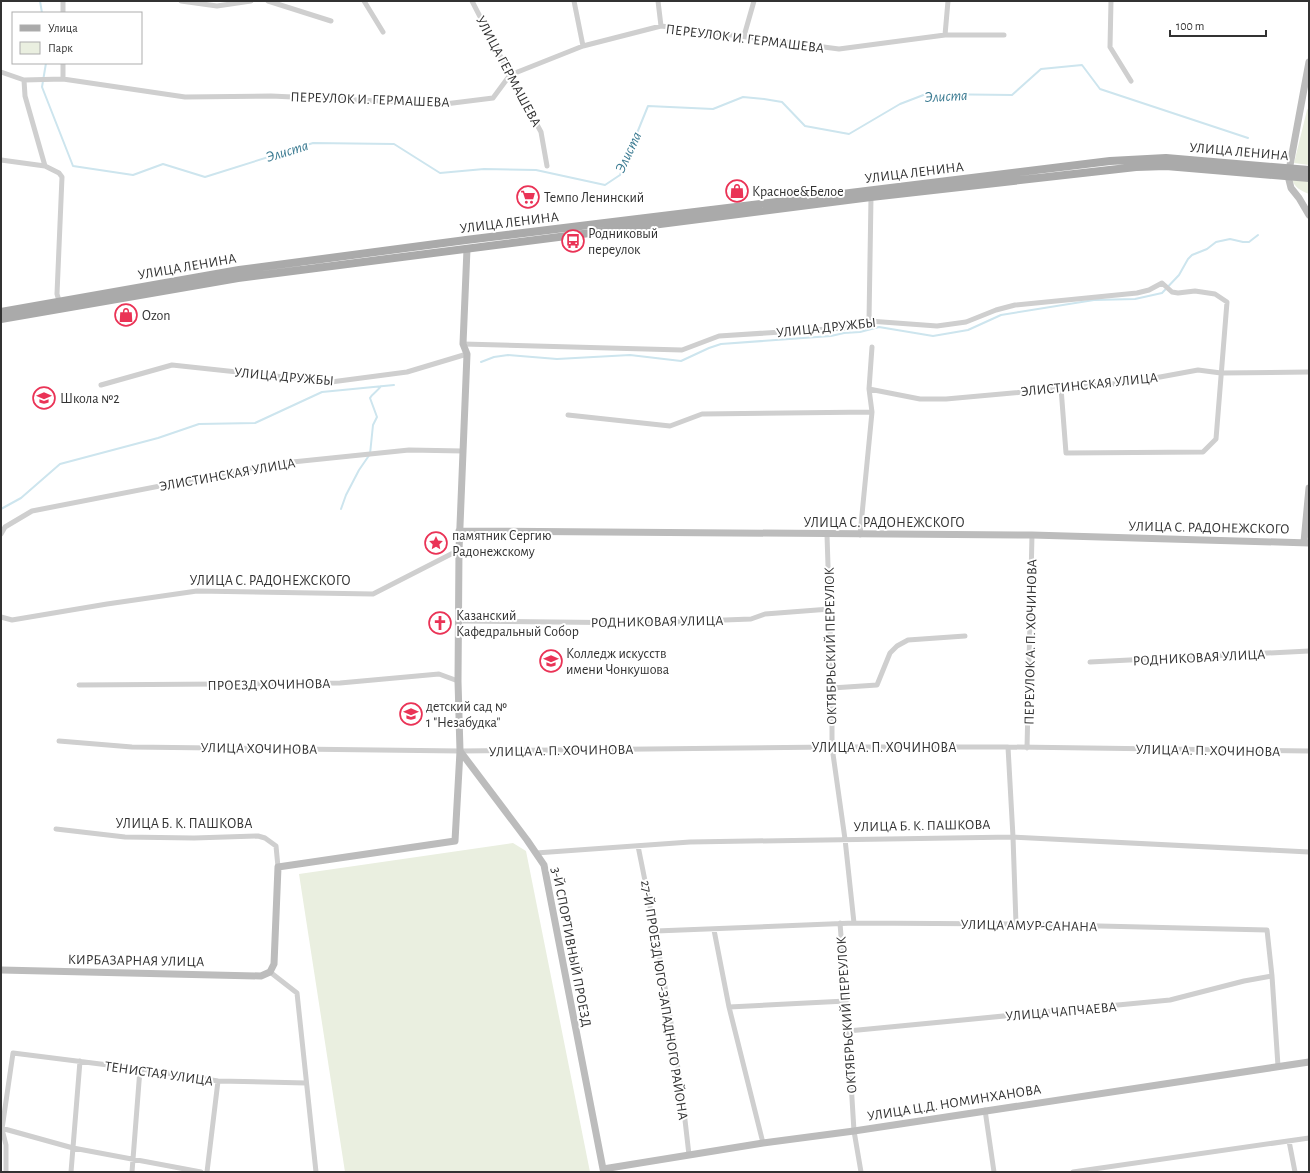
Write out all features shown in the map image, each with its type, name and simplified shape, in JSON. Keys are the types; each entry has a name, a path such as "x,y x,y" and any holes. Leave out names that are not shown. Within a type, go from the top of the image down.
{"main road":[{"name":"УЛИЦА ЛЕНИНА","path":"467,245 1129,160 1166,158 1288,172 1309,178"},
{"name":"УЛИЦА ЛЕНИНА","path":"1,319 60,305 239,270 467,245 871,197 1136,167 1158,166 1288,172 1309,170"},
{"name":"УЛИЦА ЛЕНИНА","path":"1,312 60,305"}],"street":[{"path":"63,1 63,12"},
{"path":"181,1 218,6 251,1"},
{"path":"268,1 331,21"},
{"path":"364,1 383,32"},
{"name":"УЛИЦА ГЕРМАШЕВА","path":"472,1 541,132 547,166"},
{"path":"574,1 583,46"},
{"path":"658,1 661,26"},
{"path":"744,36 754,1"},
{"path":"945,35 948,1"},
{"path":"1111,1 1110,47 1131,81"},
{"name":"ПЕРЕУЛОК И. ГЕРМАШЕВА","path":"1,72 24,80 36,81 63,79 185,98 272,96 445,104 493,98 510,75 583,46 661,26 839,49 945,35 1004,35"},
{"path":"1309,62 1288,172 1291,188 1300,198 1309,215"},
{"path":"63,64 63,79"},
{"path":"24,80 25,96 45,166"},
{"path":"1301,109 1309,101"},
{"path":"1,160 45,166 59,173 62,177 57,294 60,305"},
{"path":"869,321 871,197"},
{"path":"1300,198 1309,200"},
{"path":"316,1172 297,993 270,972 274,964 278,867 455,841 460,751 458,621 459,550 467,354 463,344 467,245"},
{"name":"УЛИЦА ДРУЖБЫ","path":"463,344 682,350 719,336 860,326 869,321 937,326 966,322 996,310 1015,305 1137,293 1149,290 1162,283 1172,292 1178,293 1195,291 1215,294 1227,302 1221,373"},
{"path":"860,535 872,412 869,389 872,348"},
{"name":"УЛИЦА ДРУЖБЫ","path":"101,385 172,365 331,382 407,372 467,354"},
{"name":"ЭЛИСТИНСКАЯ УЛИЦА","path":"869,389 920,399 946,399 1133,382 1198,370 1221,373 1309,372"},
{"path":"1061,388 1066,453 1203,452 1216,439 1221,373"},
{"path":"568,415 670,426 702,414 872,412"},
{"name":"ЭЛИСТИНСКАЯ УЛИЦА","path":"1,534 5,527 32,511 273,464 409,450 463,450"},
{"path":"1307,542 1309,488"},
{"name":"УЛИЦА С. РАДОНЕЖСКОГО","path":"460,531 1032,536 1307,542"},
{"name":"ОКТЯБРЬСКИЙ ПЕРЕУЛОК","path":"827,535 832,688 832,747 845,839 854,923"},
{"name":"ПЕРЕУЛОК А. П. ХОЧИНОВА","path":"1027,748 1032,536"},
{"name":"УЛИЦА С. РАДОНЕЖСКОГО","path":"1,617 12,620 197,591 373,594 459,550"},
{"name":"РОДНИКОВАЯ УЛИЦА","path":"458,621 645,623 751,619 765,614 830,609"},
{"path":"832,688 877,685 890,653 897,646 908,640 965,636"},
{"name":"РОДНИКОВАЯ УЛИЦА","path":"1090,662 1309,651"},
{"name":"ПРОЕЗД ХОЧИНОВА","path":"79,685 340,683 439,674 458,681"},
{"name":"УЛИЦА ХОЧИНОВА","path":"59,741 132,747 460,751"},
{"name":"УЛИЦА А. П. ХОЧИНОВА","path":"460,751 832,747 1008,747 1309,751"},
{"path":"1008,747 1016,924"},
{"name":"3-Й СПОРТИВНЫЙ ПРОЕЗД","path":"460,751 544,865 603,1171"},
{"name":"УЛИЦА Б. К. ПАШКОВА","path":"56,829 125,837 194,838 258,836 265,838 276,846 278,867"},
{"name":"УЛИЦА Б. К. ПАШКОВА","path":"536,853 690,842 1013,837 1309,852"},
{"name":"27-Й ПРОЕЗД ЮГО-ЗАПАДНОГО РАЙОНА","path":"638,846 656,931 682,1085 690,1155"},
{"name":"УЛИЦА АМУР-САНАНА","path":"656,931 714,930 854,923 1016,924 1267,930 1272,976 1278,1066"},
{"name":"ОКТЯБРЬСКИЙ ПЕРЕУЛОК","path":"840,924 854,1131 861,1172"},
{"path":"714,930 729,1007 763,1143"},
{"name":"КИРБАЗАРНАЯ УЛИЦА","path":"1,970 261,976 270,972"},
{"name":"УЛИЦА ЧАПЧАЕВА","path":"848,1031 1170,1000 1244,981 1272,976"},
{"path":"729,1007 846,1001"},
{"name":"ТЕНИСТАЯ УЛИЦА","path":"1,1129 12,1053 140,1069 218,1082 306,1083"},
{"path":"71,1172 80,1061"},
{"name":"УЛИЦА Ц.Д. НОМИНХАНОВА","path":"603,1171 763,1143 854,1131 1309,1062"},
{"path":"132,1172 140,1069"},
{"path":"207,1172 218,1082"},
{"path":"985,1110 994,1172"},
{"path":"1,1129 73,1148 133,1158 200,1172"},
{"path":"1,1129 6,1145 6,1172"},
{"path":"1073,1172 1309,1138"},
{"path":"1289,1141 1295,1172"}],"green space":[{"path":"1309,107 1309,165 1294,163"},
{"path":"1292,179 1309,181 1309,194 1298,188"},
{"path":"513,843 526,851 590,1172 345,1172 299,874"}],"waterway":[{"name":"Элиста","path":"40,1 42,12"},
{"name":"Элиста","path":"46,64 42,87 73,166 133,175 163,164 205,177 313,143 394,144 440,173 484,169 536,170 605,185 620,175 648,106 713,109 743,97 764,99 782,102 805,126 849,134 900,104 926,94 1012,95 1041,69 1082,65 1100,89 1248,138"},
{"path":"481,362 494,357 508,355 557,359 630,355 681,361 721,344 831,336 860,332 879,327 933,336 968,330 1001,315 1094,300 1135,299 1162,293 1179,275 1192,255 1207,249 1216,242 1230,239 1249,242 1258,235"},
{"path":"1,509 21,498 60,464 158,438 199,424 255,423 322,392 394,385"},
{"path":"341,509 346,495 359,470 370,454 373,425 377,417 370,398 381,386"}],"place":[{"name":"Красное&Белое","path":"737,191"},
{"name":"Темпо Ленинский","path":"528,197"},
{"name":"Родниковый переулок","path":"573,241"},
{"name":"Ozon","path":"126,315"},
{"name":"Школа №2","path":"44,398"},
{"name":"памятник Сергию Радонежскому","path":"436,543"},
{"name":"Казанский Кафедральный Собор","path":"440,623"},
{"name":"Колледж искусств имени Чонкушова","path":"551,661"},
{"name":"детский сад № 1 \"Незабудка\"","path":"411,714"}]}
